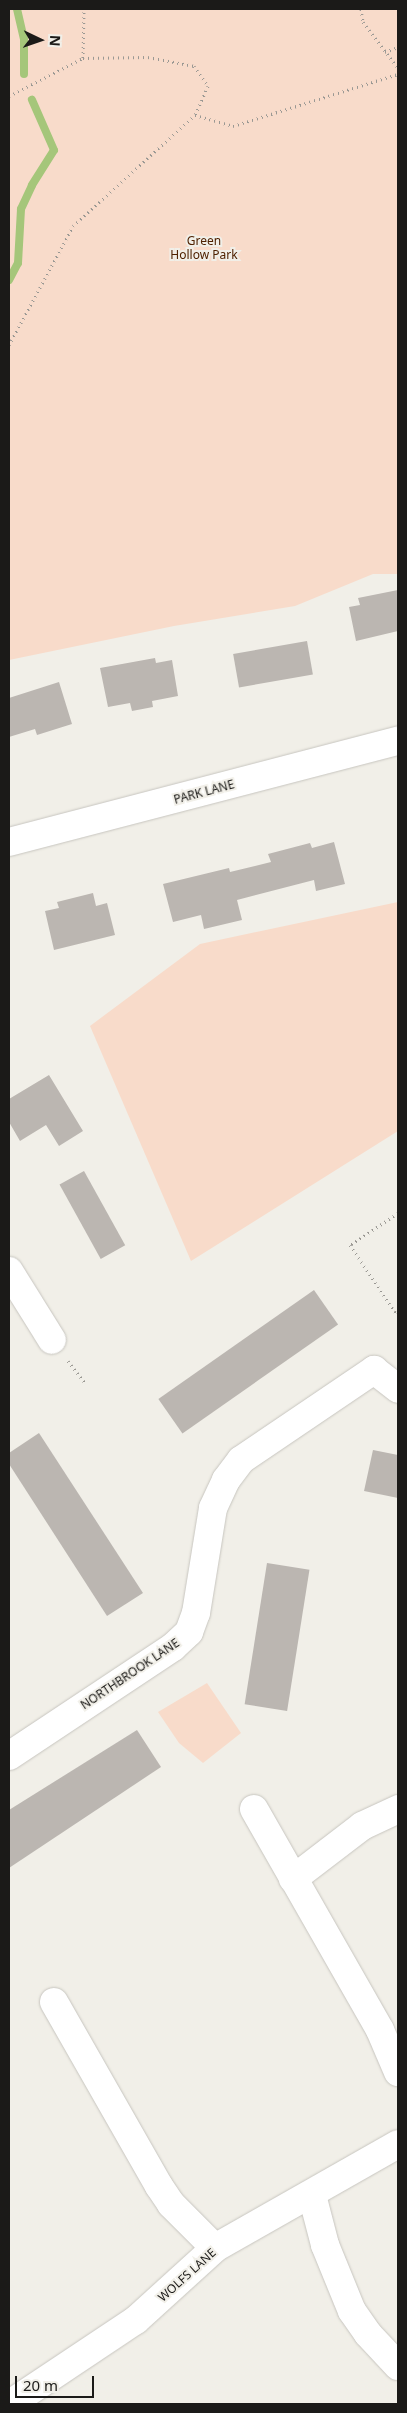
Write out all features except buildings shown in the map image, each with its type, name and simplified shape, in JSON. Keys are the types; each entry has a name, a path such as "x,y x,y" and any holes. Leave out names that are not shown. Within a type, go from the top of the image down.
{"street":[{"name":"PARK LANE","path":"9,842 398,741"},
{"path":"9,1271 52,1340"},
{"name":"NORTHBROOK LANE","path":"9,1756 173,1646 189,1632 196,1613 213,1508 226,1480 241,1460 374,1370 398,1389"},
{"path":"254,1809 380,2030 398,2072"},
{"path":"293,1879 362,1826 398,1809"},
{"path":"54,2002 159,2186 171,2204 216,2248"},
{"name":"WOLFS LANE","path":"10,2404 136,2320 216,2248 312,2195 398,2144"},
{"path":"312,2195 325,2245 352,2310 368,2334 398,2366"}],"path":[{"path":"83,58 84,9"},
{"path":"361,9 363,22 398,68"},
{"path":"385,52 398,47"},
{"path":"9,96 83,58 148,57 194,66 208,86 195,115 73,226 9,345"},
{"path":"195,115 233,126 398,74"},
{"path":"398,1213 350,1245 395,1312 398,1310"}],"green space":[{"name":"Green Hollow Park","path":"9,9 398,9 398,574 373,574 295,606 174,626 9,660"},
{"path":"398,902 398,1131 191,1261 90,1026 200,944"},
{"path":"207,1683 241,1733 203,1763 179,1743 158,1712"}],"waterway":[{"path":"17,9 24,39 24,74"},
{"path":"9,280 18,263 21,209 32,185 54,150 32,100"}]}
